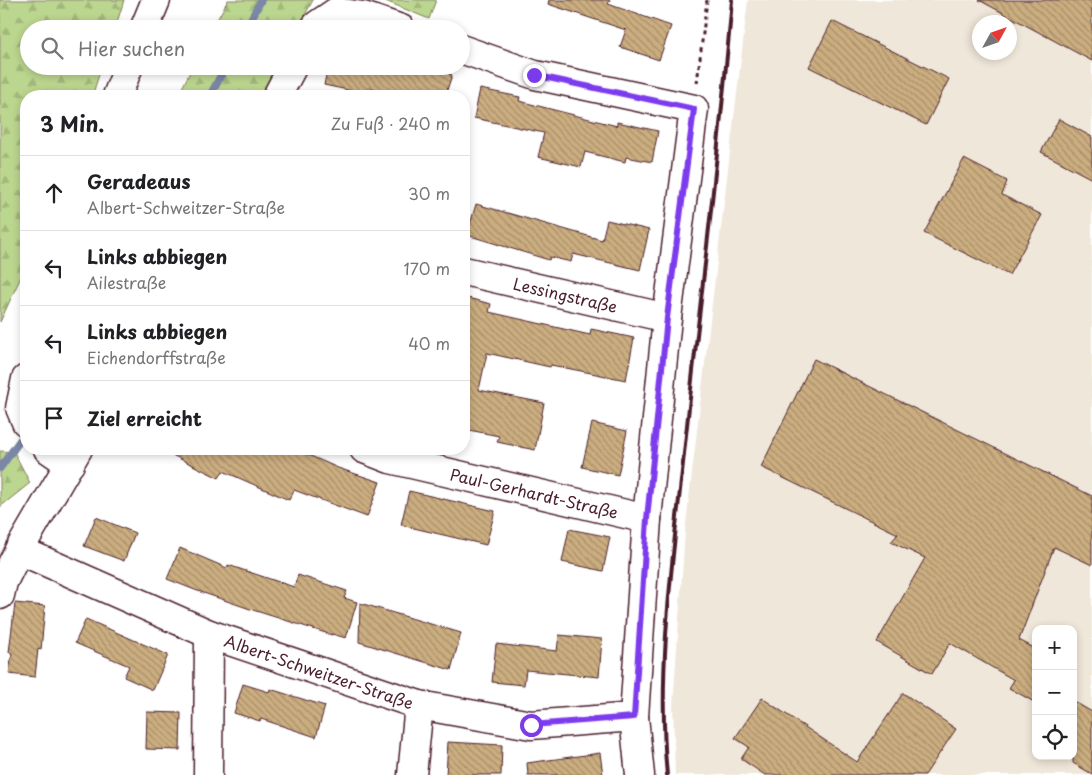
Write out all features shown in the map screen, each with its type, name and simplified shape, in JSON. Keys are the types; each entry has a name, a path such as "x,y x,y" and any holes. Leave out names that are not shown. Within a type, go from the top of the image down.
{"street":[{"path":"148,20 156,0"},
{"path":"323,20 336,12 363,16 375,20"},
{"path":"470,53 534,75 694,109 667,318 647,519 634,717 640,775"},
{"path":"119,90 125,75"},
{"path":"280,90 289,75"},
{"name":"Lessingstraße","path":"470,272 667,318"},
{"path":"0,595 3,582 61,455"},
{"name":"Paul-Gerhardt-Straße","path":"380,455 647,519"},
{"name":"Albert-Schweitzer-Straße","path":"19,550 209,634 418,705 531,725 634,717"},
{"path":"208,775 209,634"},
{"path":"412,775 418,705"}],"path":[{"path":"694,109 707,0"}],"shaded area":[{"path":"748,0 1092,0 1092,775 675,775 673,706 685,532"}],"green space":[{"path":"0,0 124,0 118,20 20,20 20,75 99,75 94,90 20,90 20,279 0,322"},
{"path":"228,0 313,0 302,20 217,20"},
{"path":"383,0 436,0 429,19"},
{"path":"188,75 272,75 263,90 181,90"},
{"path":"0,451 14,452 30,483 0,507"}],"building":[{"path":"549,0 610,0 608,4 671,26 659,60 620,47 626,30 548,4"},
{"path":"979,0 1092,0 1092,61 1017,21 1017,15 1007,15"},
{"path":"832,21 949,79 926,125 809,67"},
{"path":"326,75 452,75 447,90 374,90 368,88 368,90 348,90 324,85"},
{"path":"480,89 520,97 519,101 617,126 617,122 658,131 652,162 626,157 625,162 585,152 581,167 538,157 544,133 474,118"},
{"path":"1059,119 1092,137 1092,179 1041,152"},
{"path":"964,159 1007,181 1002,195 1042,215 1009,275 924,233"},
{"path":"476,204 602,240 607,220 649,230 640,270 573,254 571,262 550,257 549,260 470,236 470,225"},
{"path":"470,299 491,304 489,312 590,335 591,329 634,338 626,380 551,365 550,367 487,353 479,390 544,403 535,450 497,442 499,436 470,430"},
{"path":"814,359 1092,496 1092,565 1054,547 1019,640 1032,647 1032,701 1009,688 1014,680 950,643 932,674 877,642 925,558 891,542 898,534 761,467"},
{"path":"592,423 627,431 618,475 582,467"},
{"path":"172,455 309,455 338,468 380,482 367,517 294,490 289,500 223,471 219,478"},
{"path":"409,491 495,511 486,545 401,525"},
{"path":"96,517 135,533 124,561 84,546"},
{"path":"569,529 610,537 603,571 562,562"},
{"path":"180,548 227,568 228,565 294,587 298,575 347,591 344,598 357,602 346,638 253,610 167,579"},
{"path":"15,603 45,606 41,650 38,649 35,677 9,674 12,653 9,652"},
{"path":"360,603 461,633 451,670 359,642"},
{"path":"86,619 168,655 153,690 124,677 129,666 75,643"},
{"path":"559,635 602,639 599,677 526,670 524,685 492,682 496,644 557,651"},
{"path":"243,684 269,692 270,689 325,706 316,737 261,719 260,721 234,713"},
{"path":"903,693 956,729 925,775 765,775 741,759 749,747 735,738 762,698 857,762"},
{"path":"1077,703 1092,712 1092,774 1073,763 1073,760 1077,760"},
{"path":"147,712 181,713 180,750 146,749"},
{"path":"448,742 502,745 501,775 446,775"},
{"path":"600,753 603,775 528,775 527,763"}],"waterway":[{"path":"251,20 261,0"},
{"path":"213,90 221,75"},
{"path":"0,468 20,440"}],"railway":[{"path":"667,775 664,736 667,619 732,0"}],"route":[{"path":"531,725 634,717 647,519 667,318 694,109 534,75"}]}
